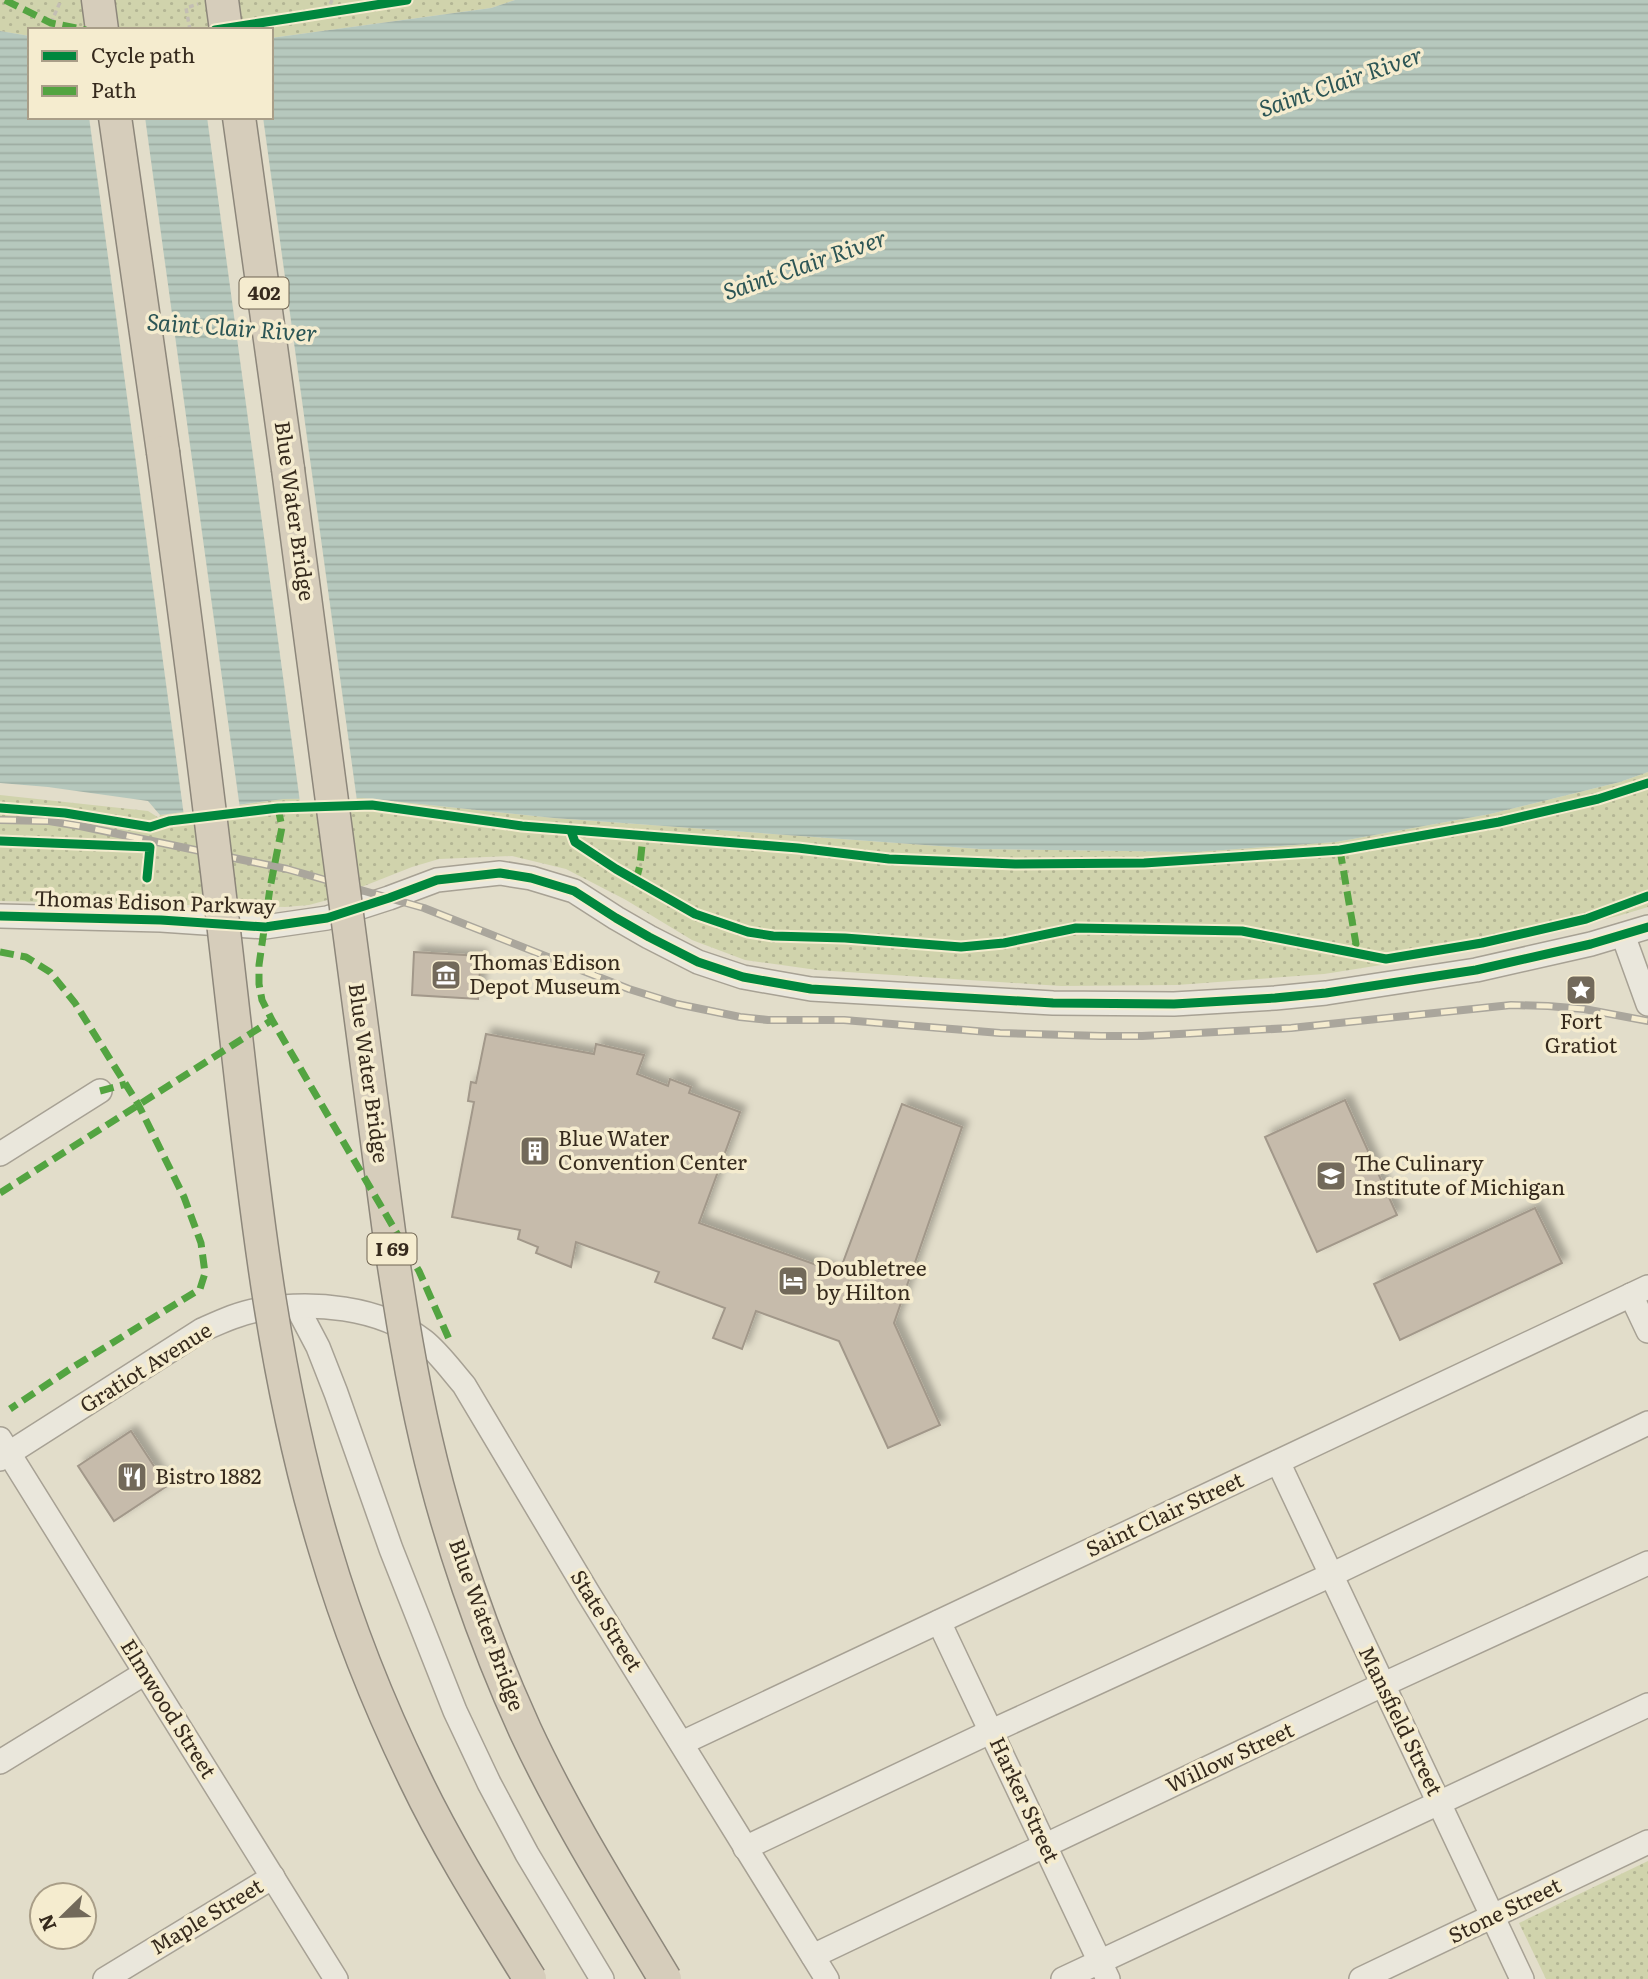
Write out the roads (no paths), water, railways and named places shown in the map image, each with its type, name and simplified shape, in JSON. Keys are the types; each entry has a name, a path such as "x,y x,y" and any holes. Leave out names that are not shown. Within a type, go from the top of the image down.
{"highway":[{"path":"97,0 102,28"},
{"path":"211,1 225,28"},
{"path":"115,119 211,811 249,1145 277,1351 294,1434 326,1552 365,1664 414,1778 435,1819 530,1979"},
{"name":"Blue Water Bridge","path":"239,119 391,1247 426,1440 467,1582 524,1729 576,1828 665,1979"}],"street":[{"name":"Thomas Edison Parkway","path":"0,916 161,920 265,927 327,918 437,880 500,873 531,878 574,891 616,918 698,962 743,977 811,989 1053,1003 1174,1004 1326,993 1476,970 1591,944 1648,927"},
{"path":"1623,935 1648,1004"},
{"path":"0,1154 100,1091"},
{"path":"1639,1291 1648,1331"},
{"name":"Saint Clair Street","path":"682,1744 1639,1291"},
{"path":"297,1307 318,1347 336,1393 391,1549 455,1711 527,1854 602,1979"},
{"name":"Gratiot Avenue","path":"3,1450 202,1329 258,1310 297,1307 345,1308"},
{"name":"State Street","path":"345,1308 374,1315 398,1325 424,1341 464,1385 588,1593 827,1979"},
{"path":"745,1848 1331,1575 1648,1423"},
{"name":"Elmwood Street","path":"3,1450 336,1979"},
{"name":"Mansfield Street","path":"1278,1462 1522,1979"},
{"name":"Willow Street","path":"813,1956 1382,1685 1648,1563"},
{"name":"Harker Street","path":"939,1622 1104,1971"},
{"path":"0,1762 145,1673"},
{"path":"1063,1979 1104,1971 1439,1803 1648,1705"},
{"name":"Stone Street","path":"1361,1979 1648,1842"},
{"name":"Maple Street","path":"105,1979 273,1877"}],"water":[{"name":"Saint Clair River","path":"515,0 1648,0 1648,772 1620,782 1490,814 1336,842 1195,852 980,849 554,818 363,798 284,799 160,815 149,808 0,791 0,31 28,36 28,119 273,119 273,38 491,8"}],"railway":[{"path":"0,820 49,821 80,826 287,869 424,908 629,989 677,1004 740,1017 768,1020 844,1020 1000,1033 1101,1036 1291,1028 1511,1005 1584,1009 1648,1021"}],"place":[{"name":"Thomas Edison Depot Museum","path":"446,975"},
{"name":"Fort Gratiot","path":"1581,990"},
{"name":"Blue Water Convention Center","path":"535,1151"},
{"name":"The Culinary Institute of Michigan","path":"1331,1176"},
{"name":"Doubletree by Hilton","path":"793,1281"},
{"name":"Bistro 1882","path":"132,1477"}]}
